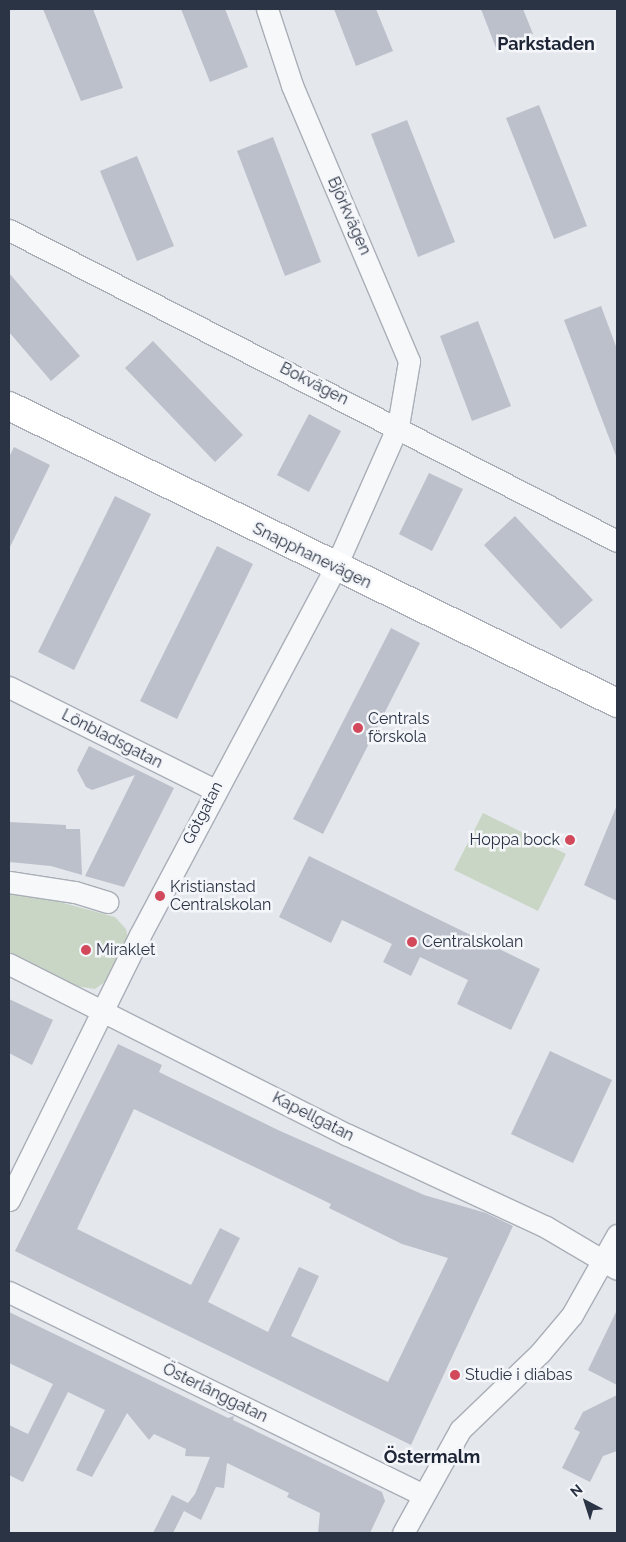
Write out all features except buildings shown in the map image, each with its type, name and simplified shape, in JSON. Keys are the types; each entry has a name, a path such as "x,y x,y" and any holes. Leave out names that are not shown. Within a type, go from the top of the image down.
{"main road":[{"name":"Snapphanevägen","path":"9,406 335,568 617,704"}],"street":[{"name":"Björkvägen","path":"267,9 292,85 409,361 398,426"},
{"name":"Bokvägen","path":"9,230 398,426 617,541"},
{"name":"Götgatan","path":"9,1200 101,1010 215,790 335,568 398,426"},
{"name":"Lönbladsgatan","path":"9,686 215,790"},
{"path":"9,882 75,892 107,902"},
{"name":"Kapellgatan","path":"9,964 348,1135 546,1227 610,1265"},
{"path":"402,1533 422,1494 460,1430 566,1323 610,1265 617,1235"},
{"name":"Österlånggatan","path":"9,1292 422,1494"}],"green space":[{"path":"483,813 566,854 538,911 454,870"},
{"path":"23,892 115,917 126,929 128,939 106,981 95,989 76,986 9,952 9,893"}],"place":[{"name":"Centrals förskola","path":"358,728"},
{"name":"Hoppa bock","path":"570,840"},
{"name":"Kristianstad Centralskolan","path":"160,896"},
{"name":"Centralskolan","path":"412,942"},
{"name":"Miraklet","path":"86,950"},
{"name":"Studie i diabas","path":"455,1375"}],"district":[{"name":"Parkstaden","path":"546,44"},
{"name":"Östermalm","path":"432,1457"}]}
